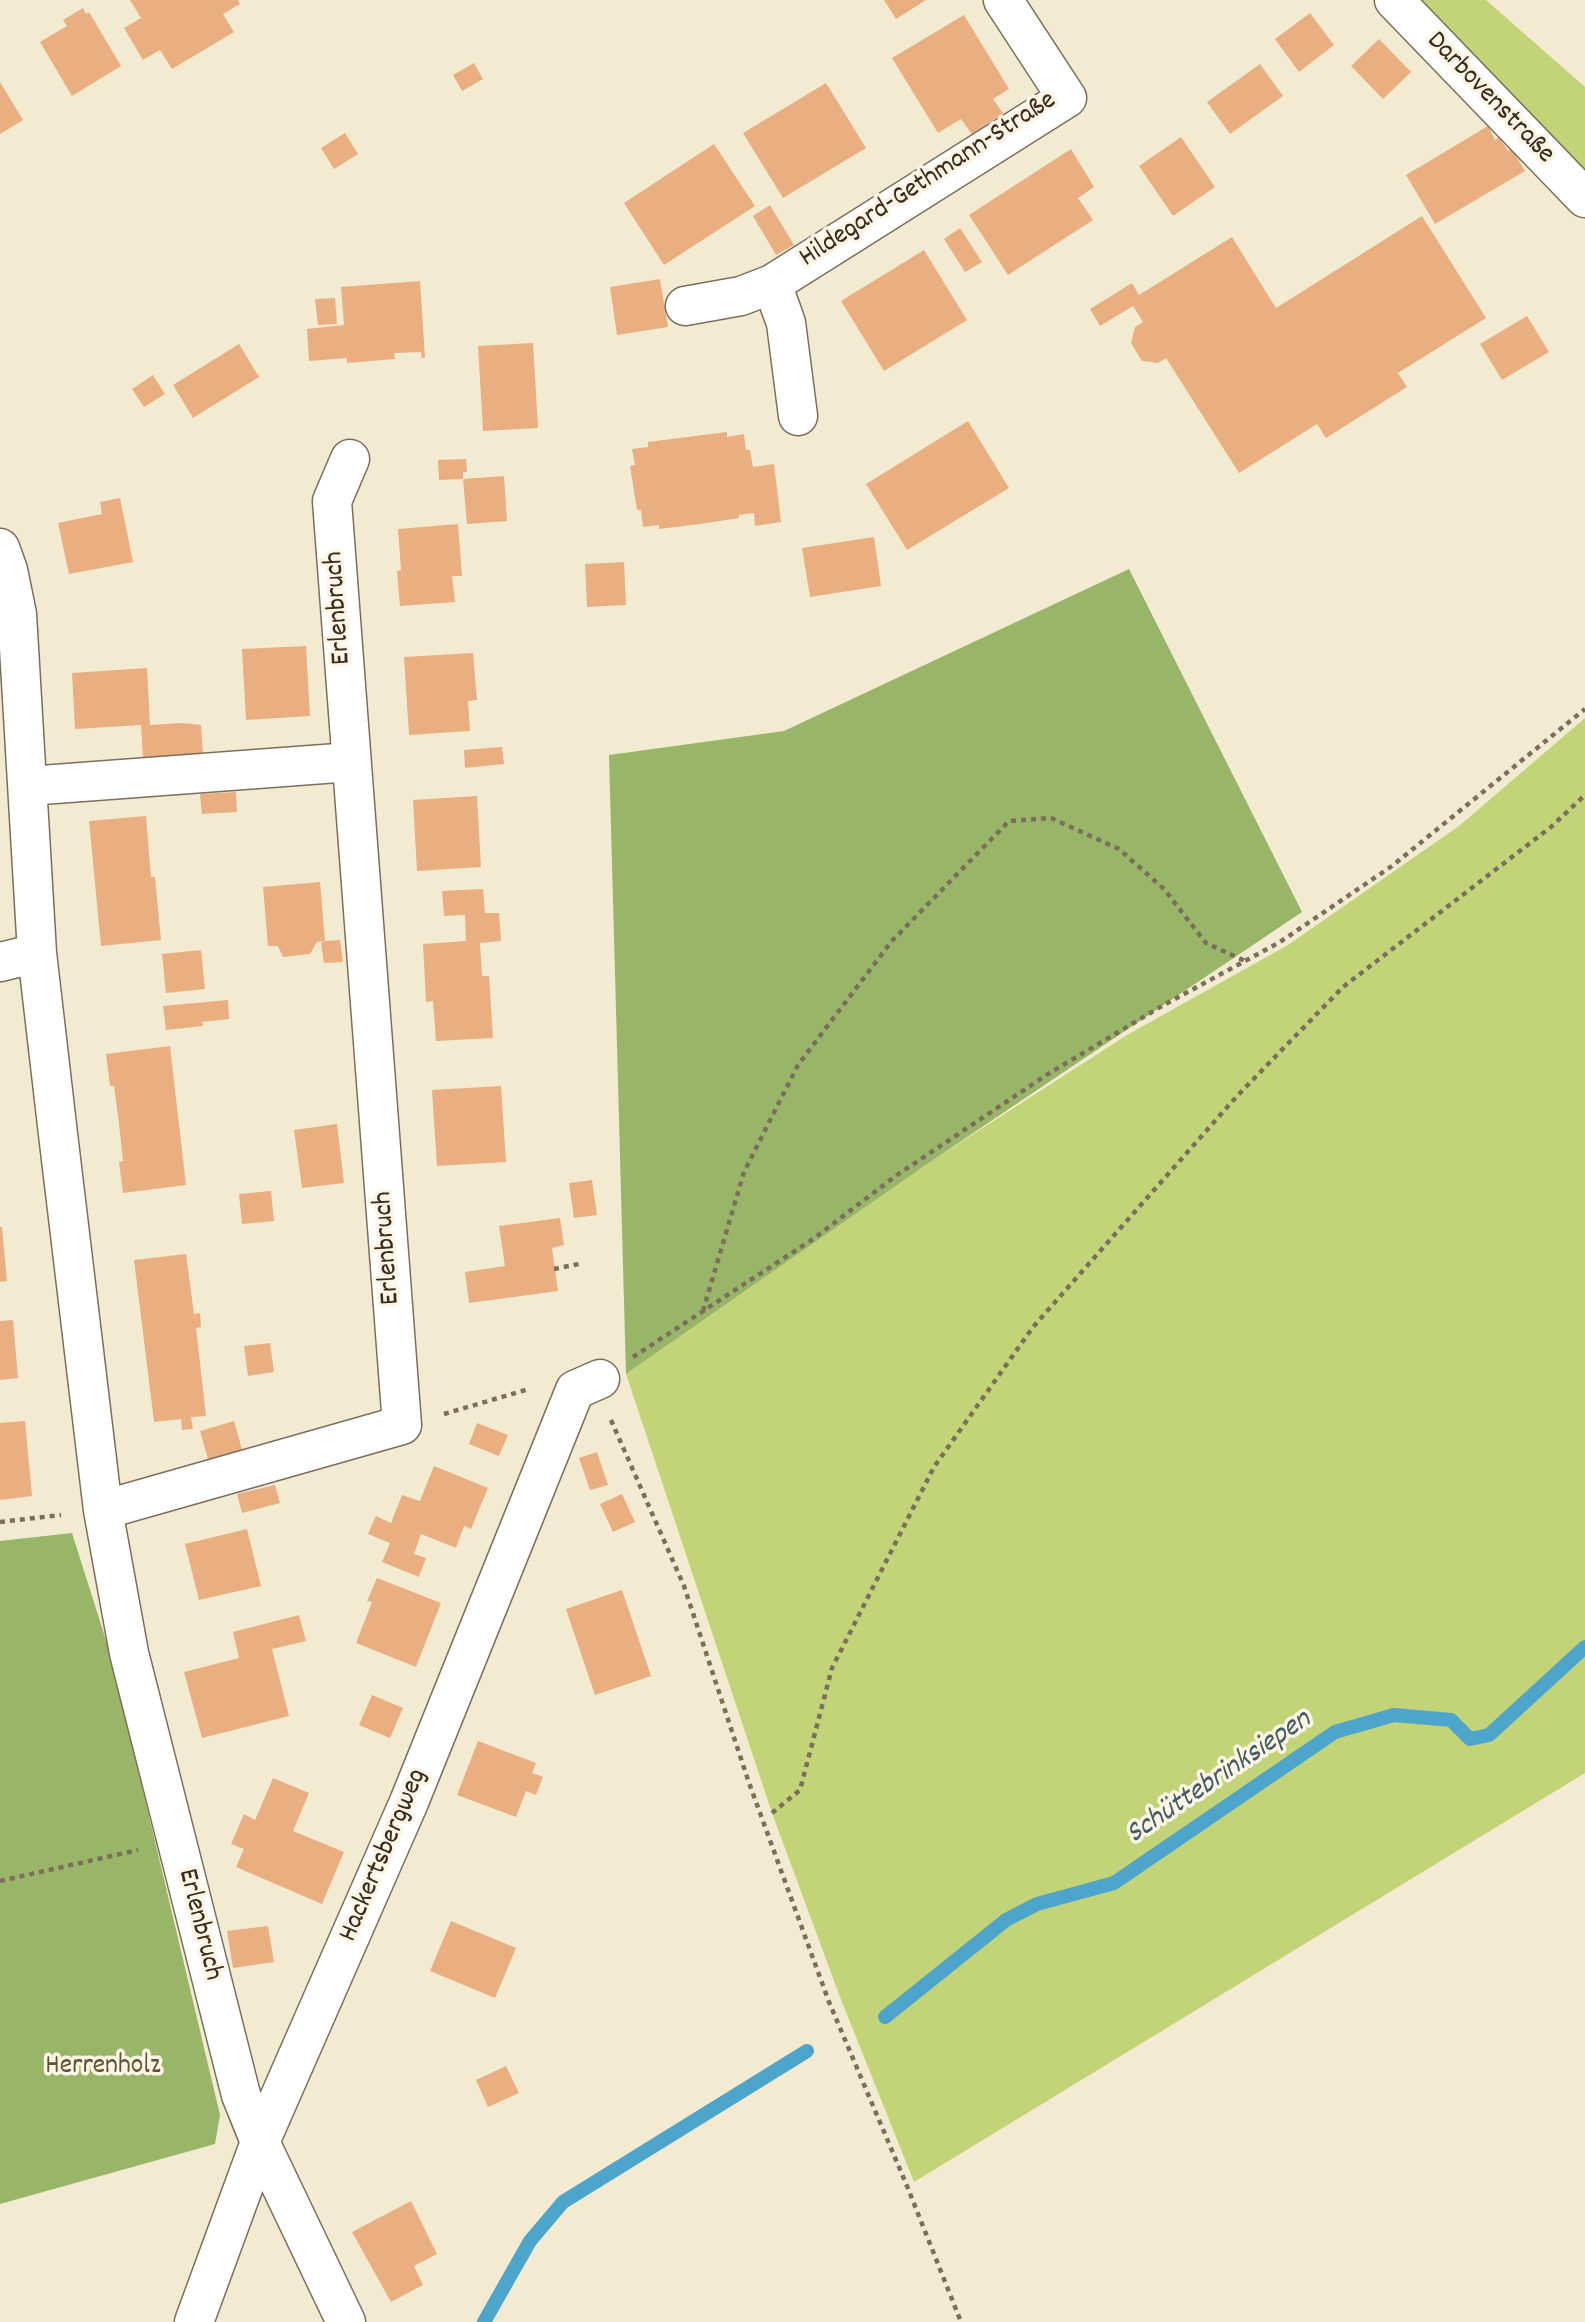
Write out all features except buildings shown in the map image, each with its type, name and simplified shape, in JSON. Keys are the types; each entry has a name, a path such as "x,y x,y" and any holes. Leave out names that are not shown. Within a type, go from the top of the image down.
{"street":[{"name":"Hildegard-Gethmann-Straße","path":"685,306 741,296 772,284 1067,98 1003,0"},
{"name":"Darbovenstraße","path":"1394,0 1585,198"},
{"name":"Hildegard-Gethmann-Straße","path":"772,284 786,323 798,416"},
{"name":"Erlenbruch","path":"351,458 332,501 402,1425"},
{"name":"Erlenbruch","path":"0,548 8,570 17,614 37,953 103,1510 129,1653 241,2095 260,2142 346,2322"},
{"path":"28,786 351,762"},
{"path":"0,962 37,953"},
{"name":"Hackertsbergweg","path":"194,2322 260,2142 410,1802 587,1384"},
{"path":"103,1510 402,1425"}],"path":[{"path":"402,1425 544,1384 587,1384 813,1239 897,1175 1048,1074 1162,1006 1280,942 1392,866 1585,709"},
{"path":"772,1813 800,1790 832,1668 934,1467 1033,1327 1238,1095 1343,986 1550,827 1585,794"},
{"path":"703,1312 744,1172 798,1065 891,942 1009,821 1051,818 1119,849 1164,889 1206,943 1245,961"},
{"path":"554,1269 579,1264"},
{"path":"587,1384 612,1427 684,1586 748,1780 828,2003 907,2186 961,2322"},
{"path":"0,1522 103,1510"},
{"path":"0,1881 176,1841"}],"green space":[{"path":"1417,0 1486,0 1585,87 1585,173"},
{"path":"1129,569 1302,912 936,1158 626,1374 609,755 784,731"},
{"path":"1585,718 1585,1773 914,2182 840,1997 772,1813 626,1374 936,1158 1127,1035 1288,945 1459,826"},
{"name":"Herrenholz","path":"72,1533 111,1656 220,2115 215,2144 0,2204 0,1541"}],"waterway":[{"name":"Schüttebrinksiepen","path":"885,2017 1006,1920 1037,1904 1114,1883 1335,1732 1394,1715 1451,1720 1470,1739 1489,1735 1585,1647"},
{"path":"484,2322 530,2241 563,2202 807,2051"}]}
